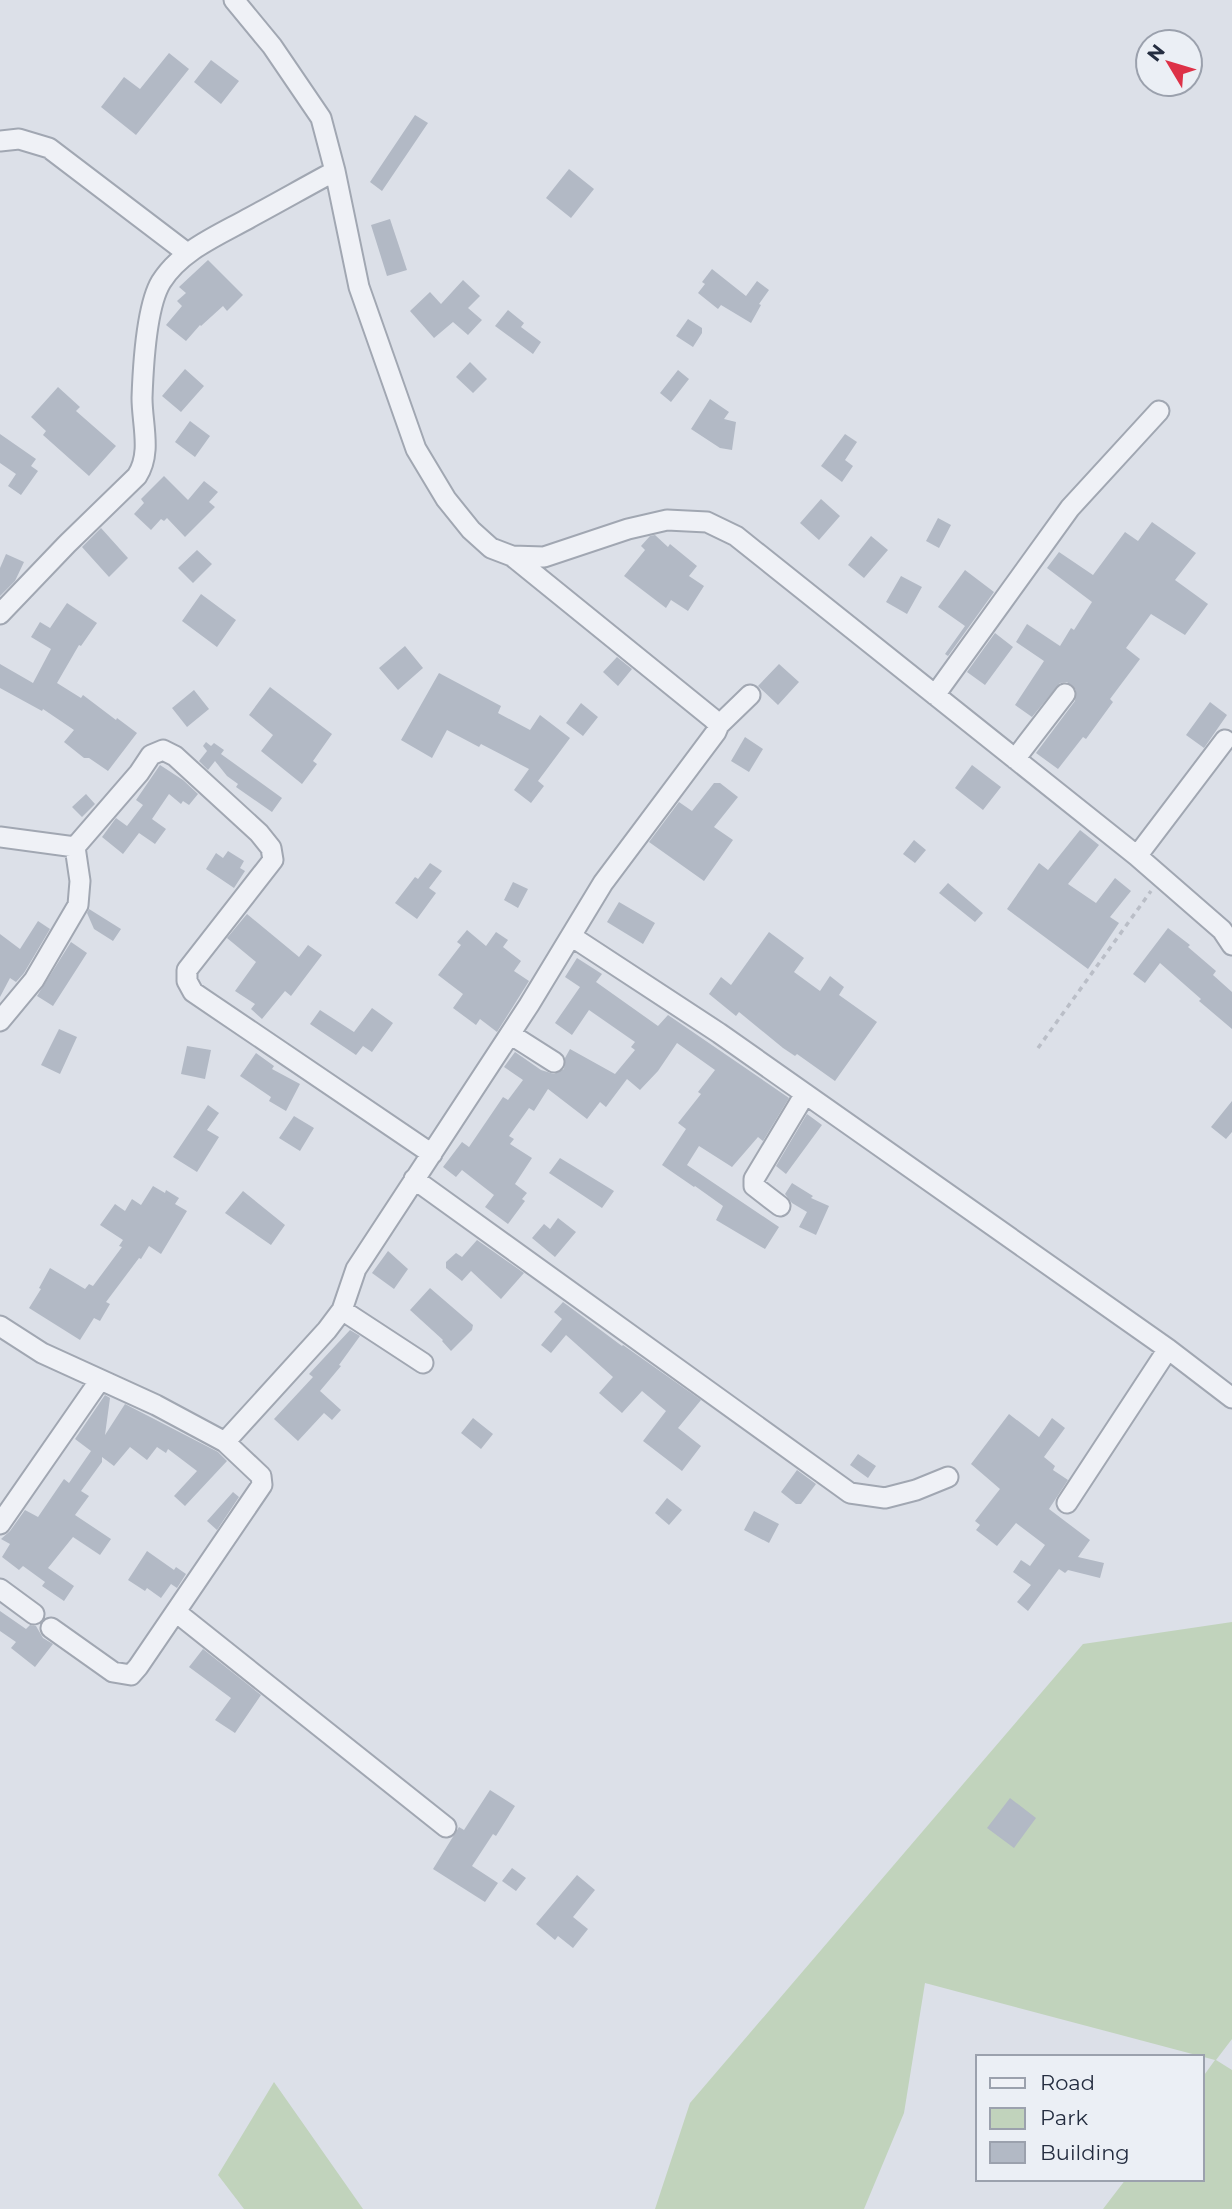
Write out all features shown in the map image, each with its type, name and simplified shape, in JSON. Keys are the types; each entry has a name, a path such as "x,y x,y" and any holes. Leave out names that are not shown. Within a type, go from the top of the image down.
{"street":[{"path":"234,0 272,46 321,118 359,287 416,449 446,499 471,530 491,548 512,556 719,724"},
{"path":"0,141 19,139 49,148 187,253"},
{"path":"0,614 144,466 142,399 151,305 161,282 187,253 335,171"},
{"path":"935,695 1070,508 1159,411"},
{"path":"512,556 544,556 628,529 667,520 707,522 736,536 1137,856 1222,930 1232,945"},
{"path":"1015,759 1065,694"},
{"path":"225,1441 327,1330 342,1310 356,1269 510,1034 603,883 716,732 719,724 750,695"},
{"path":"1137,856 1224,740"},
{"path":"0,1021 34,980 78,905 80,881 75,846 139,773 151,755 163,750 175,756 259,833 271,848 273,860 187,970 187,981 193,992 432,1154"},
{"path":"0,837 75,846"},
{"path":"570,936 719,1033 1168,1349 1232,1398"},
{"path":"510,1034 554,1062"},
{"path":"780,1206 754,1186 754,1179 805,1094"},
{"path":"414,1179 850,1493 885,1498 916,1490 948,1476"},
{"path":"342,1310 423,1363"},
{"path":"0,1326 42,1353 156,1405 225,1441 261,1476 262,1485 131,1675 113,1672 51,1629"},
{"path":"1066,1503 1168,1349"},
{"path":"0,1524 100,1380"},
{"path":"0,1589 34,1614"},
{"path":"176,1612 446,1827"}],"path":[{"path":"1038,1048 1151,891"}],"green space":[{"path":"1232,1622 1232,2039 1216,2060 1232,2070 1232,2209 1103,2209 1124,2181 1204,2181 1204,2075 1215,2060 925,1983 904,2113 864,2209 655,2209 690,2103 1083,1644"},
{"path":"274,2082 363,2209 244,2209 218,2175"}],"building":[{"path":"169,53 189,69 136,135 101,107 124,77 140,89"},
{"path":"211,60 239,81 221,104 194,82"},
{"path":"415,115 428,123 382,191 370,182"},
{"path":"569,169 594,189 571,218 546,198"},
{"path":"390,219 407,270 387,276 371,225"},
{"path":"208,260 243,295 227,311 223,306 186,341 166,325 182,306 177,301 186,293 179,287"},
{"path":"712,269 746,296 757,281 769,290 751,323 721,305 718,309 698,293"},
{"path":"463,280 480,296 468,308 482,320 468,335 453,322 434,338 410,311 430,292 441,304"},
{"path":"508,310 524,323 521,327 541,342 533,354 495,326"},
{"path":"688,319 702,328 702,333 693,347 676,336"},
{"path":"470,362 487,379 473,393 456,377"},
{"path":"185,369 204,386 181,412 162,396"},
{"path":"678,370 689,379 671,402 660,393"},
{"path":"58,387 80,407 76,411 116,446 89,476 43,435 46,431 31,417"},
{"path":"710,399 729,412 724,419 736,422 732,450 720,448 691,429"},
{"path":"190,421 210,436 195,457 175,442"},
{"path":"0,434 36,459 31,466 38,471 21,495 8,486 16,474 0,463"},
{"path":"845,434 857,442 845,460 853,466 842,482 821,466"},
{"path":"164,476 188,500 204,481 218,492 209,502 215,507 185,537 167,518 164,521 161,519 151,530 134,514 144,503 141,499"},
{"path":"821,499 840,516 819,540 800,523"},
{"path":"938,518 951,525 939,548 926,541"},
{"path":"1152,522 1196,553 1175,580 1208,604 1185,635 1151,614 1126,648 1140,659 1110,699 1113,702 1086,739 1083,737 1058,769 1036,753 1075,701 1076,690 1067,682 1060,683 1032,717 1015,705 1044,661 1016,642 1027,624 1060,646 1092,602 1047,568 1059,552 1093,575 1125,532 1138,541"},
{"path":"101,528 128,558 109,577 82,547"},
{"path":"655,535 697,566 689,576 704,586 688,611 671,600 666,608 624,576 645,550 641,546 650,536"},
{"path":"871,536 888,550 864,578 848,565"},
{"path":"197,550 212,564 193,583 178,568"},
{"path":"6,554 24,562 15,581 0,596 0,568"},
{"path":"965,570 994,592 948,656 945,654 965,626 938,607"},
{"path":"901,576 922,587 907,614 886,602"},
{"path":"201,594 236,620 217,647 182,621"},
{"path":"67,603 97,623 81,646 79,645 57,683 81,698 83,695 137,733 108,771 89,758 84,758 64,742 74,730 43,709 42,711 0,688 0,664 33,683 51,649 31,637 40,622 50,628"},
{"path":"995,633 1013,647 985,685 967,672"},
{"path":"405,646 423,668 398,690 379,668"},
{"path":"617,657 632,669 618,686 603,672"},
{"path":"779,664 799,682 778,705 758,686"},
{"path":"439,673 501,706 498,713 530,730 540,715 570,738 538,781 544,786 531,803 514,790 529,769 481,744 479,747 447,730 432,758 401,740"},
{"path":"270,687 332,734 313,761 317,764 302,784 261,751 273,735 249,715"},
{"path":"194,690 209,709 187,727 172,708"},
{"path":"1210,702 1227,715 1204,748 1186,735"},
{"path":"581,703 598,717 583,736 566,723"},
{"path":"745,737 763,749 749,772 731,761"},
{"path":"206,742 211,746 214,743 224,750 221,754 282,798 272,812 236,787 238,784 227,776 215,761 208,770 199,761 207,751 203,746"},
{"path":"160,765 198,794 189,805 183,801 181,804 169,794 152,819 166,829 155,844 139,833 123,854 102,837 116,818 127,826 143,805 136,800"},
{"path":"972,765 1001,787 983,810 955,788"},
{"path":"714,783 720,783 738,797 714,827 733,840 704,881 649,842 679,802 692,811"},
{"path":"86,794 95,804 82,817 72,807"},
{"path":"1080,830 1099,845 1068,884 1096,903 1115,878 1131,891 1110,917 1119,923 1088,969 1007,909 1039,863 1048,870"},
{"path":"914,840 926,850 915,863 903,854"},
{"path":"228,851 244,861 240,868 245,871 234,888 206,869 216,853 223,858"},
{"path":"430,863 442,871 429,888 436,893 417,919 395,903"},
{"path":"513,882 528,889 518,908 504,900"},
{"path":"948,883 983,913 975,922 939,893"},
{"path":"619,902 655,923 643,944 607,922"},
{"path":"89,909 121,929 113,941 94,929 87,913"},
{"path":"247,914 299,957 308,945 322,955 291,996 285,991 262,1019 251,1009 255,1004 235,991 256,962 227,938"},
{"path":"38,921 50,929 24,973 16,982 10,978 0,997 0,934 20,949"},
{"path":"1168,928 1216,971 1213,975 1232,992 1232,1029 1160,963 1145,983 1133,974"},
{"path":"467,930 486,946 496,932 508,940 503,947 521,961 514,971 529,981 497,1032 480,1019 476,1025 453,1008 463,994 438,975 461,945 457,942"},
{"path":"769,932 804,958 794,972 820,991 830,976 844,987 839,995 877,1022 835,1081 797,1054 795,1056 783,1048 739,1012 736,1016 709,994 721,977 731,985"},
{"path":"71,942 87,953 53,1006 37,996"},
{"path":"577,958 602,974 596,982 658,1026 668,1015 789,1098 763,1141 758,1137 732,1167 699,1146 687,1165 779,1227 765,1249 716,1220 723,1206 662,1165 686,1129 678,1123 701,1094 698,1092 715,1070 677,1043 658,1071 640,1090 627,1079 606,1107 600,1102 587,1119 548,1089 534,1111 529,1108 509,1136 514,1139 510,1144 532,1158 515,1184 527,1193 522,1199 525,1201 508,1224 485,1207 494,1195 462,1170 456,1177 443,1167 462,1142 469,1147 503,1097 508,1100 523,1080 504,1067 515,1052 541,1070 554,1074 564,1069 565,1058 570,1049 615,1074 635,1050 631,1047 635,1042 589,1010 572,1035 555,1023 580,987 565,977"},
{"path":"372,1008 393,1023 372,1052 363,1046 356,1055 310,1024 320,1010 354,1032"},
{"path":"59,1029 77,1037 60,1074 41,1065"},
{"path":"187,1046 211,1050 205,1079 181,1074"},
{"path":"256,1053 274,1066 272,1069 300,1084 286,1111 269,1101 271,1097 240,1076"},
{"path":"1232,1101 1232,1132 1226,1139 1211,1127"},
{"path":"208,1105 219,1113 207,1130 219,1137 197,1172 173,1157"},
{"path":"807,1114 822,1125 786,1174 776,1166"},
{"path":"294,1116 314,1128 300,1151 279,1138"},
{"path":"560,1158 614,1191 602,1208 549,1173"},
{"path":"792,1183 813,1196 811,1198 829,1206 816,1235 799,1227 807,1212 792,1203 785,1194"},
{"path":"153,1186 179,1198 175,1204 187,1211 161,1254 149,1246 141,1259 139,1258 106,1302 110,1304 100,1321 94,1318 80,1340 29,1308 50,1268 85,1289 89,1284 93,1286 122,1247 119,1246 123,1240 100,1225 115,1204 125,1211 132,1199 141,1205"},
{"path":"243,1191 285,1225 271,1245 225,1213"},
{"path":"558,1218 576,1232 555,1257 532,1238 544,1224 550,1229"},
{"path":"477,1240 524,1273 501,1299 471,1271 462,1281 446,1268 446,1262 456,1253 462,1257"},
{"path":"388,1251 408,1269 394,1289 372,1273"},
{"path":"430,1288 473,1325 472,1330 451,1351 443,1340 410,1310"},
{"path":"563,1302 701,1400 678,1428 701,1446 682,1471 643,1441 666,1411 642,1391 622,1413 599,1393 613,1377 566,1335 551,1353 541,1345 562,1319 554,1312"},
{"path":"350,1330 360,1336 339,1365 341,1366 320,1391 341,1410 332,1420 324,1413 298,1441 274,1419 313,1377 309,1374"},
{"path":"105,1395 110,1398 105,1435 125,1404 218,1452 227,1461 185,1506 174,1496 197,1471 168,1449 166,1453 157,1447 147,1460 130,1447 114,1466 102,1457 102,1462 81,1491 89,1496 75,1515 111,1539 100,1555 73,1537 48,1568 74,1586 64,1601 42,1586 45,1582 23,1566 19,1570 2,1557 10,1544 1,1539 25,1510 38,1517 64,1479 69,1483 91,1451 75,1439"},
{"path":"1009,1414 1039,1437 1052,1418 1065,1428 1044,1457 1055,1466 1053,1470 1068,1480 1049,1509 1090,1540 1078,1557 1104,1563 1100,1578 1068,1570 1065,1573 1059,1569 1028,1611 1017,1602 1031,1585 1013,1572 1021,1560 1030,1566 1045,1545 1016,1523 997,1546 976,1530 980,1525 975,1521 1000,1489 971,1464"},
{"path":"473,1418 493,1434 481,1449 461,1433"},
{"path":"858,1454 876,1466 868,1478 850,1465"},
{"path":"797,1470 816,1484 801,1504 796,1504 781,1492"},
{"path":"233,1492 239,1497 217,1530 207,1521"},
{"path":"667,1498 682,1510 669,1525 655,1513"},
{"path":"754,1511 779,1524 769,1543 744,1530"},
{"path":"147,1551 174,1570 176,1567 186,1574 177,1588 171,1584 161,1598 128,1580"},
{"path":"0,1611 26,1629 30,1625 36,1626 43,1638 53,1644 35,1667 11,1648 16,1642 0,1631"},
{"path":"203,1649 261,1695 235,1733 215,1720 231,1698 189,1667"},
{"path":"490,1790 515,1806 472,1866 498,1883 485,1902 433,1869 459,1827 464,1830"},
{"path":"1010,1798 1036,1818 1014,1848 987,1828"},
{"path":"512,1868 526,1878 516,1891 502,1881"},
{"path":"577,1875 595,1890 573,1917 588,1929 573,1948 558,1936 555,1940 536,1924"}]}
